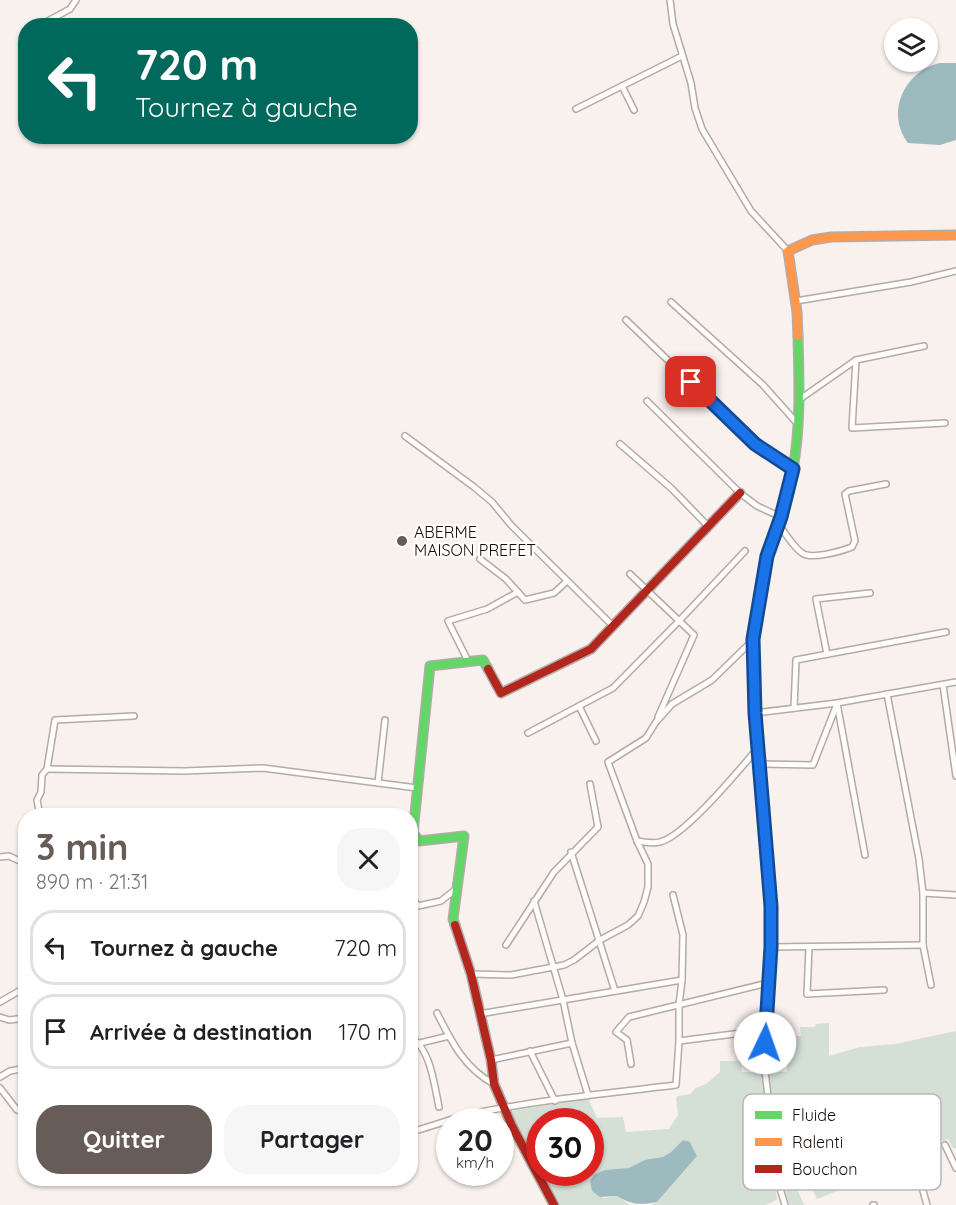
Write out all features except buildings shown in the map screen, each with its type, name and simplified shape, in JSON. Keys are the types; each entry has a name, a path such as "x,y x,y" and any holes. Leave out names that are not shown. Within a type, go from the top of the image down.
{"street":[{"path":"53,18 69,9 76,0"},
{"path":"670,0 673,24 702,129 751,211 788,251 796,301 800,399 793,469 780,520 767,556 753,639 755,713 770,878 771,947 765,1030 768,1094"},
{"path":"576,109 682,56"},
{"path":"622,86 634,110"},
{"path":"788,251 812,240 831,237 956,235"},
{"path":"796,301 911,282 956,272"},
{"path":"671,302 763,385 797,423"},
{"path":"626,320 755,444 793,469"},
{"path":"800,399 856,360 924,346"},
{"path":"856,360 852,428 945,423"},
{"path":"647,401 740,493 780,520 802,554 810,556 842,551 852,547 855,541 845,494 849,491 886,484"},
{"path":"405,436 474,487 613,626"},
{"path":"620,444 671,488 708,526"},
{"path":"415,808 430,666 483,660 501,693 591,649 740,493"},
{"path":"528,733 613,688 745,551"},
{"path":"480,559 507,579 525,600 554,593 567,581"},
{"path":"471,974 511,975 554,968 574,960 600,940 628,925 638,916 645,902 648,887 648,864 637,841 608,762 646,738 656,722 694,635 630,574"},
{"path":"469,663 448,621 487,609 518,592"},
{"path":"827,654 816,599 870,593"},
{"path":"794,708 796,660 946,632"},
{"path":"656,722 679,699 712,680 753,639"},
{"path":"755,713 837,703 956,682"},
{"path":"943,685 956,776"},
{"path":"887,694 919,859 923,893 923,945 931,986"},
{"path":"760,764 813,765 837,703"},
{"path":"837,703 865,855"},
{"path":"579,706 596,741"},
{"path":"38,808 37,800 41,792 42,776 47,769 55,720 134,716"},
{"path":"378,783 385,720"},
{"path":"637,841 659,843 671,837 697,815 759,748"},
{"path":"47,769 184,771 263,768 417,788"},
{"path":"506,945 554,872 597,827 590,784"},
{"path":"418,840 464,836 453,919 471,974 491,1060 494,1084 503,1108 676,1085 683,935 673,895"},
{"path":"571,852 615,991"},
{"path":"0,856 9,856 18,860"},
{"path":"418,906 441,902 456,889"},
{"path":"923,893 956,895"},
{"path":"534,901 588,1095"},
{"path":"771,947 923,945"},
{"path":"808,948 807,994 884,990"},
{"path":"479,1014 682,980"},
{"path":"631,1064 627,1040 616,1032 629,1017 768,983"},
{"path":"0,1002 18,992"},
{"path":"437,1013 461,1057 483,1078 494,1084"},
{"path":"0,1017 9,1020 18,1019"},
{"path":"679,1041 765,1030"},
{"path":"439,1107 433,1075 420,1043 448,1036"},
{"path":"491,1060 572,1042"},
{"path":"530,1051 555,1101"},
{"path":"0,1076 18,1070"},
{"path":"0,1088 17,1110"},
{"path":"418,1130 436,1125"},
{"path":"514,1129 554,1205"},
{"path":"945,1145 956,1168"},
{"path":"780,1190 784,1205"},
{"path":"923,1190 927,1205"}],"shaded area":[{"path":"829,1023 829,1056 860,1047 895,1044 956,1031 956,1148 953,1148 948,1139 941,1142 941,1094 771,1094 768,1072 787,1072 787,1036 801,1036 800,1027 815,1027 816,1024"},
{"path":"720,1061 741,1061 742,1072 762,1072 765,1094 743,1094 743,1190 776,1190 777,1200 765,1205 651,1205 657,1202 697,1156 692,1145 683,1140 663,1157 629,1169 604,1171 604,1118 623,1117 626,1132 669,1129 678,1115 676,1098 690,1094 696,1088 706,1084 720,1072"},
{"path":"588,1098 592,1108 530,1108"},
{"path":"526,1109 526,1146 514,1124 514,1111"},
{"path":"547,1186 592,1186 592,1191 604,1198 617,1196 630,1205 557,1205"},
{"path":"784,1190 801,1190 798,1191 804,1205 790,1205"},
{"path":"812,1190 839,1190 817,1199"}],"water":[{"path":"956,63 956,140 940,145 908,143 901,131 898,119 902,95 908,84 921,72 938,72 938,64"},
{"path":"683,1140 690,1142 697,1156 657,1202 636,1204 617,1196 600,1197 592,1191 591,1186 604,1186 604,1170 629,1168 645,1160 663,1157"}],"traffic: fast":[{"path":"754,653 760,592 765,568 788,492 796,452 799,403 798,336"},
{"path":"416,808 430,666 483,660 488,669"},
{"path":"418,840 464,836 453,919 455,925"}],"traffic: slow":[{"path":"798,336 797,312 788,251 812,240 831,237 956,235"}],"traffic: jam":[{"path":"488,669 501,693 591,649 740,493"},
{"path":"754,653 755,713 771,906 771,947 765,1030"},
{"path":"455,925 471,974 491,1060 494,1084 512,1126 554,1205"}],"place":[{"name":"ABERME MAISON PREFET","path":"402,541"}],"route":[{"path":"691,382 755,444 793,469 781,517 767,556 753,639 755,713 771,906 765,1043"}]}
